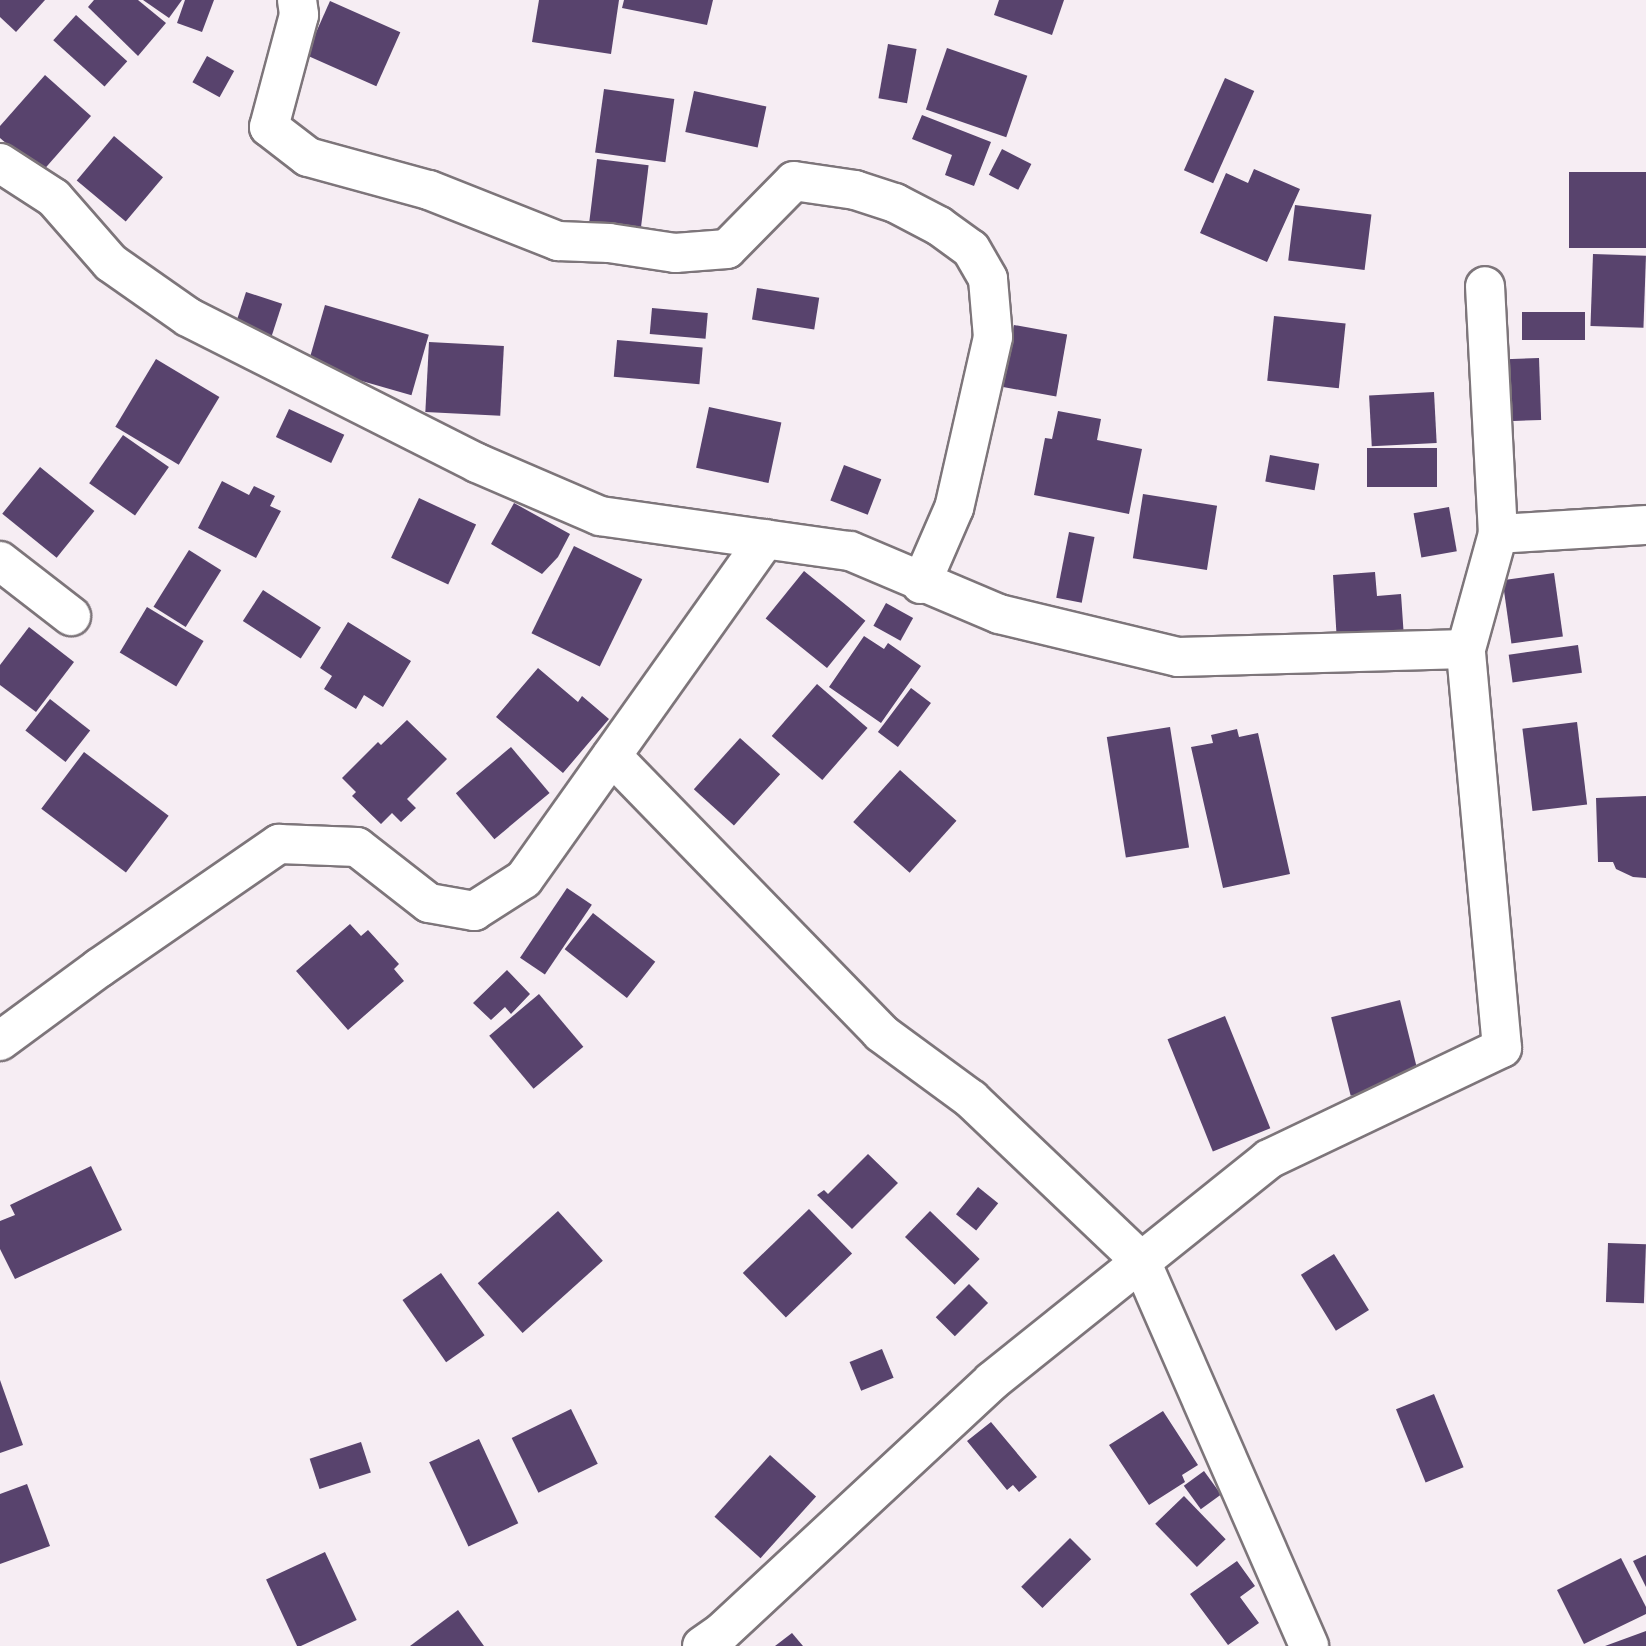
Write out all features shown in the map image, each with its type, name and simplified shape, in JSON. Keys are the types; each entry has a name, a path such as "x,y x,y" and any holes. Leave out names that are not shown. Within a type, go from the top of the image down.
{"street":[{"path":"297,0 299,15 269,127 308,157 429,190 558,241 609,243 675,253 727,249 794,181 855,190 895,203 939,226 971,249 988,279 993,337 954,508 921,583"},
{"path":"0,163 54,198 111,263 188,317 477,463 600,516 850,551 999,614 1178,657 1466,649"},
{"path":"702,1646 722,1632 992,1381 1269,1158 1502,1048 1466,649 1498,534 1485,286"},
{"path":"1498,534 1646,525"},
{"path":"0,1041 99,968 279,844 357,847 429,903 474,911 524,879 766,539"},
{"path":"0,561 71,616"},
{"path":"612,756 881,1033 971,1100 1140,1261 1309,1646"}],"building":[{"path":"0,0 45,0 16,32 0,17"},
{"path":"94,0 138,0 166,23 138,56 88,7"},
{"path":"143,0 182,0 169,18"},
{"path":"185,0 214,0 202,32 177,23"},
{"path":"539,0 619,0 611,54 532,42"},
{"path":"624,0 713,0 707,25 622,8"},
{"path":"999,0 1064,0 1052,35 994,15"},
{"path":"330,1 400,32 376,86 306,55"},
{"path":"76,15 127,61 105,86 53,40"},
{"path":"888,44 917,49 907,103 878,98"},
{"path":"947,48 1027,76 1006,137 926,109"},
{"path":"207,56 234,71 220,97 192,82"},
{"path":"45,75 91,116 41,173 0,138 0,126"},
{"path":"1225,78 1254,91 1213,183 1184,170"},
{"path":"604,89 674,99 665,162 595,152"},
{"path":"694,91 766,106 758,147 685,132"},
{"path":"922,115 991,142 974,186 945,175 952,155 912,139"},
{"path":"114,136 163,177 126,222 77,180"},
{"path":"1002,149 1031,164 1018,190 989,175"},
{"path":"597,159 649,165 639,246 587,239"},
{"path":"1254,169 1300,189 1267,262 1200,233 1226,173 1248,183"},
{"path":"1569,172 1646,172 1646,248 1569,248"},
{"path":"1295,205 1371,214 1365,270 1288,261"},
{"path":"1593,254 1646,256 1643,328 1590,326"},
{"path":"757,288 819,298 814,329 752,320"},
{"path":"246,292 282,304 267,349 231,338"},
{"path":"325,305 429,335 411,395 308,366"},
{"path":"652,308 708,313 706,339 650,334"},
{"path":"1522,312 1585,312 1585,340 1522,340"},
{"path":"1274,316 1346,324 1339,388 1267,381"},
{"path":"1014,325 1067,334 1056,396 1003,387"},
{"path":"617,340 703,347 699,384 614,377"},
{"path":"429,342 504,346 500,416 425,412"},
{"path":"1539,358 1541,420 1507,421 1505,359"},
{"path":"156,359 219,397 179,465 115,427"},
{"path":"1434,392 1437,443 1372,446 1369,395"},
{"path":"709,407 781,422 768,483 696,468"},
{"path":"289,409 344,435 331,463 276,437"},
{"path":"1058,411 1101,419 1097,440 1142,449 1129,514 1034,495 1045,438 1052,439"},
{"path":"123,435 169,467 135,515 89,483"},
{"path":"1367,448 1437,448 1437,487 1367,487"},
{"path":"1270,455 1319,464 1315,490 1265,482"},
{"path":"844,465 881,479 868,515 830,500"},
{"path":"40,467 94,511 57,558 2,514"},
{"path":"222,481 249,495 254,486 275,496 270,506 281,511 256,558 198,528"},
{"path":"1143,494 1217,506 1207,570 1133,558"},
{"path":"419,498 476,525 448,584 391,558"},
{"path":"514,503 570,534 558,557 542,574 491,544"},
{"path":"1449,507 1457,551 1421,558 1414,513"},
{"path":"1069,532 1095,537 1082,603 1056,598"},
{"path":"574,546 642,579 600,666 531,633"},
{"path":"189,550 221,570 186,627 153,607"},
{"path":"804,571 865,621 827,668 766,618"},
{"path":"1375,572 1377,596 1401,594 1404,638 1337,643 1333,575"},
{"path":"1554,573 1563,636 1511,644 1503,580"},
{"path":"263,590 321,628 301,659 243,621"},
{"path":"886,603 913,618 901,641 873,626"},
{"path":"147,607 204,641 176,686 120,652"},
{"path":"348,622 411,661 383,707 364,695 356,709 324,689 332,676 320,668"},
{"path":"29,627 74,662 36,712 0,685 0,665"},
{"path":"864,636 884,649 888,643 921,666 881,723 829,687"},
{"path":"1578,645 1582,673 1513,682 1509,655"},
{"path":"538,668 578,702 582,696 609,719 563,773 496,717"},
{"path":"817,684 868,728 822,780 772,736"},
{"path":"911,688 931,703 898,747 878,732"},
{"path":"50,699 90,730 66,762 25,731"},
{"path":"407,720 447,759 407,799 416,808 401,822 392,813 381,824 352,796 356,792 342,778 378,742 381,745"},
{"path":"1577,722 1587,804 1533,811 1522,729"},
{"path":"1170,727 1189,847 1126,858 1107,737"},
{"path":"1237,729 1239,737 1258,733 1290,874 1223,888 1191,747 1213,743 1211,735"},
{"path":"740,738 780,774 734,825 694,789"},
{"path":"511,747 550,793 494,839 456,793"},
{"path":"84,752 169,816 126,872 41,809"},
{"path":"900,770 956,821 910,873 853,822"},
{"path":"1646,796 1646,878 1633,877 1616,869 1613,862 1598,862 1596,798"},
{"path":"567,888 592,905 545,974 520,958"},
{"path":"593,913 655,962 627,998 565,949"},
{"path":"350,924 361,936 368,930 399,964 394,969 404,981 348,1030 296,971"},
{"path":"507,970 530,994 511,1014 505,1007 491,1020 473,1003"},
{"path":"539,994 583,1047 534,1089 489,1036"},
{"path":"1400,1000 1420,1079 1351,1096 1331,1017"},
{"path":"1225,1016 1270,1128 1213,1151 1168,1039"},
{"path":"868,1154 898,1183 852,1229 817,1195 824,1190 828,1194"},
{"path":"91,1166 122,1230 15,1279 0,1249 0,1221 15,1215 10,1205"},
{"path":"978,1187 998,1203 976,1231 956,1214"},
{"path":"809,1209 852,1254 786,1318 743,1273"},
{"path":"558,1211 603,1261 523,1333 478,1283"},
{"path":"930,1211 980,1259 955,1285 905,1237"},
{"path":"1608,1243 1646,1244 1644,1303 1606,1302"},
{"path":"1334,1254 1369,1310 1336,1331 1301,1275"},
{"path":"441,1273 485,1335 446,1362 402,1300"},
{"path":"969,1284 988,1303 955,1336 936,1317"},
{"path":"882,1349 894,1378 861,1391 850,1362"},
{"path":"0,1380 23,1445 0,1453"},
{"path":"1434,1394 1464,1467 1426,1483 1396,1409"},
{"path":"571,1409 598,1464 538,1493 512,1438"},
{"path":"1163,1411 1198,1465 1182,1475 1185,1482 1149,1505 1109,1445"},
{"path":"991,1422 1037,1477 1019,1492 1013,1485 1007,1490 967,1441"},
{"path":"479,1439 518,1523 468,1547 429,1462"},
{"path":"361,1442 371,1472 320,1489 310,1459"},
{"path":"770,1455 816,1496 761,1558 714,1517"},
{"path":"1204,1471 1221,1494 1201,1509 1184,1486"},
{"path":"27,1484 50,1546 0,1564 0,1494"},
{"path":"1184,1496 1226,1539 1197,1567 1155,1524"},
{"path":"1070,1538 1091,1559 1042,1608 1021,1587"},
{"path":"325,1552 357,1620 297,1646 266,1579"},
{"path":"1646,1555 1646,1587 1633,1561"},
{"path":"1621,1558 1646,1607 1646,1614 1584,1644 1557,1590"},
{"path":"1237,1561 1255,1586 1240,1597 1259,1623 1228,1645 1190,1594"},
{"path":"458,1610 484,1646 410,1646"},
{"path":"1646,1631 1646,1646 1605,1646"},
{"path":"792,1633 803,1646 775,1646"}]}
